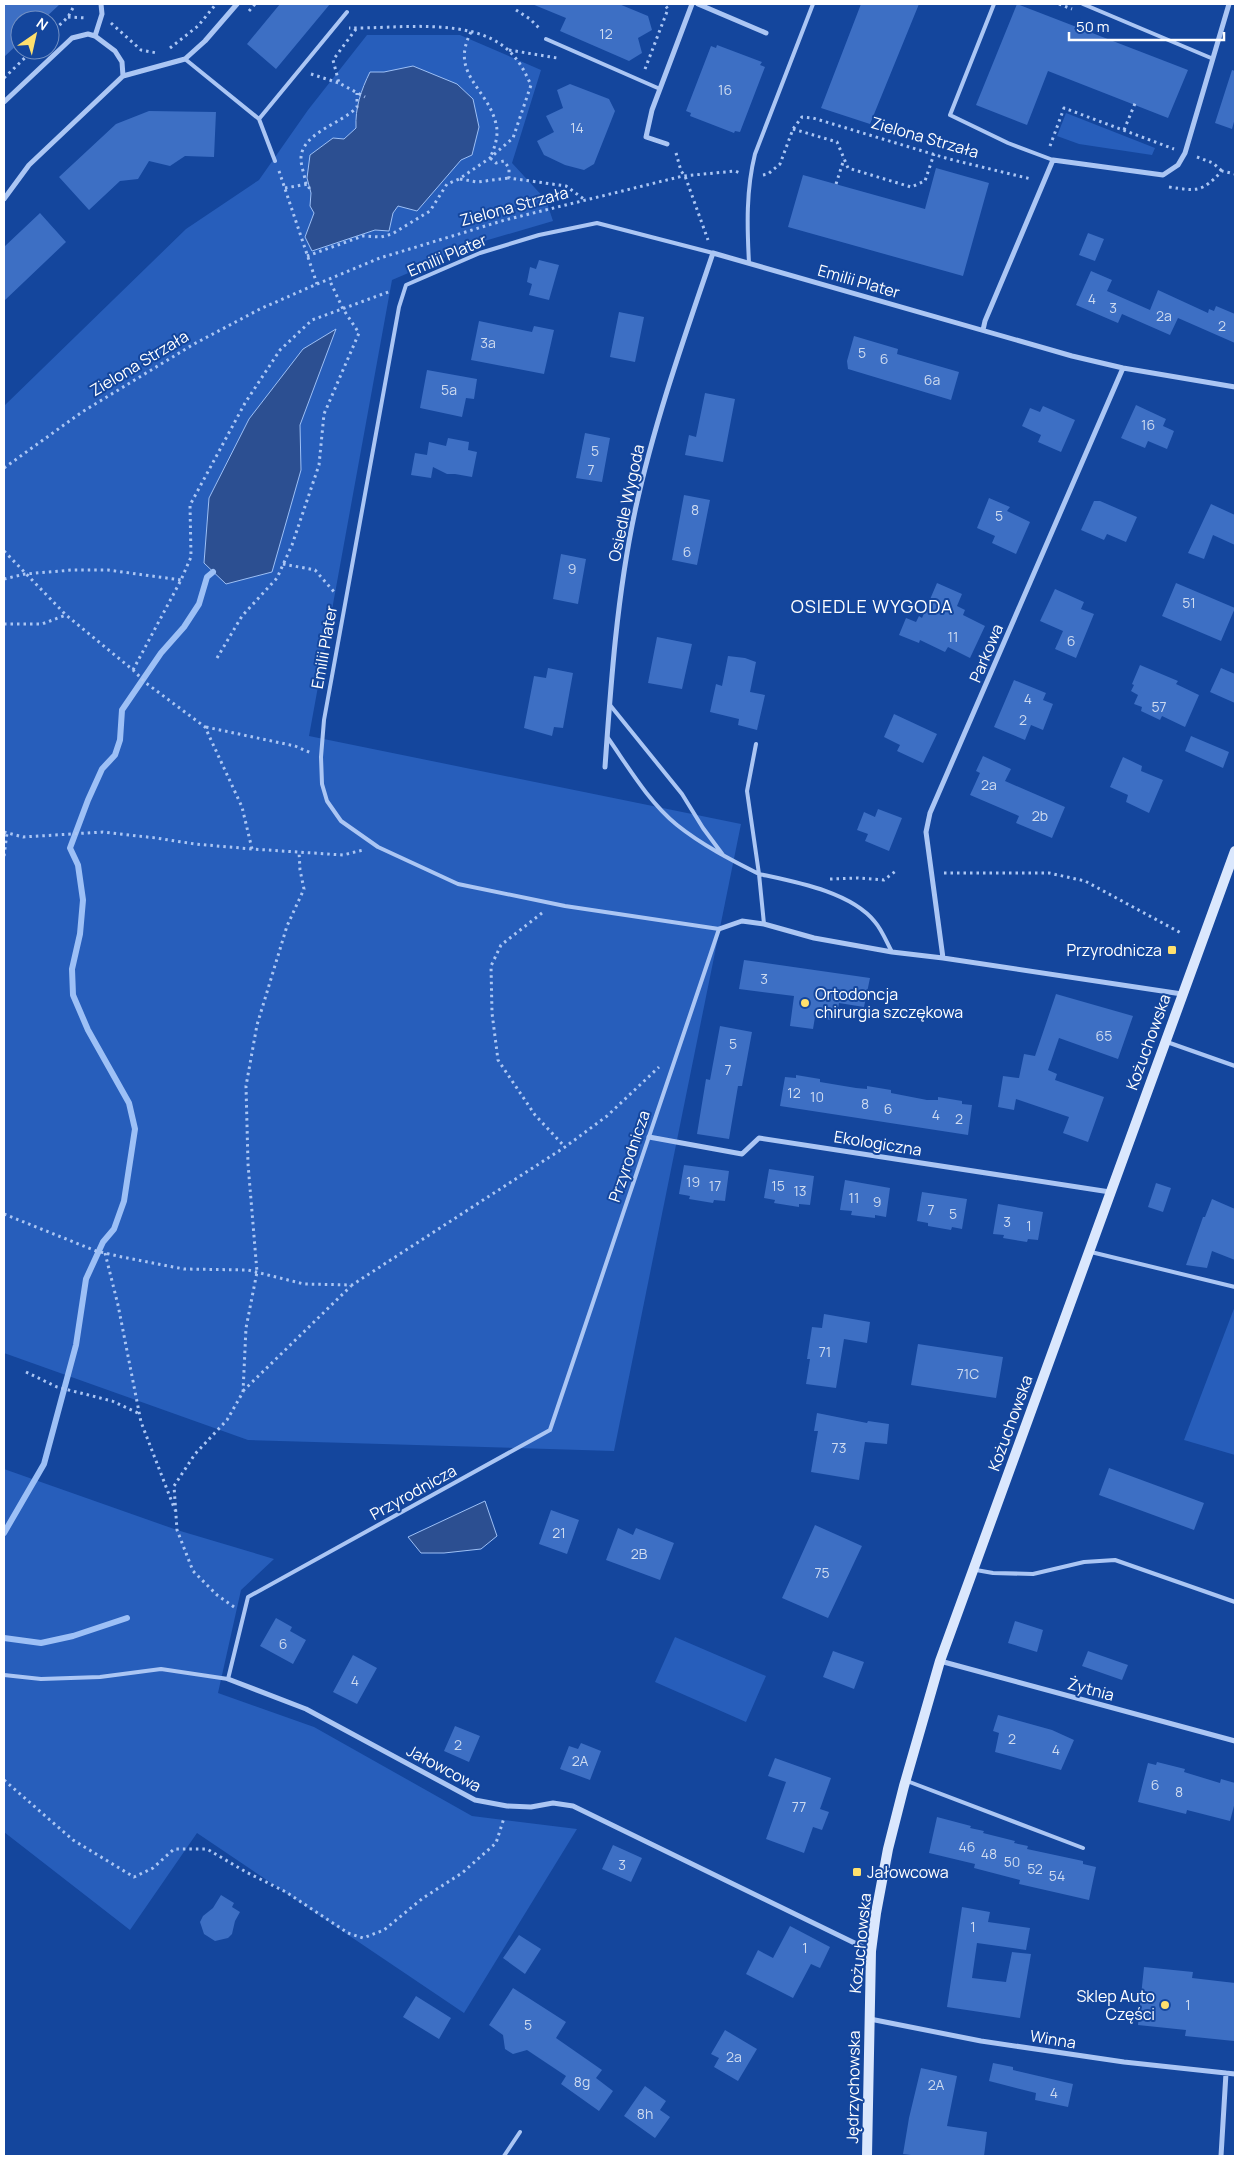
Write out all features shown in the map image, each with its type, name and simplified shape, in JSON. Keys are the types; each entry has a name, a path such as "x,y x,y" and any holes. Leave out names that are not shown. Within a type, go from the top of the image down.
{"main road":[{"name":"Kożuchowska","path":"869,2019 871,1951 888,1849 905,1780 940,1661 1235,851"},
{"name":"Jędrzychowska","path":"867,2156 869,2019"}],"street":[{"path":"95,36 102,14 101,4"},
{"path":"4,199 29,164 123,76 185,59 205,41 237,4"},
{"path":"667,144 646,137 652,110 692,4"},
{"path":"698,4 766,33"},
{"path":"983,330 1042,182 1053,160 1162,175 1178,165 1184,153 1211,58 1229,4"},
{"path":"4,102 72,38 88,34 95,36 119,57 122,62 123,76"},
{"name":"Emilii Plater","path":"712,253 1072,356 1123,368 1235,387"},
{"name":"Osiedle Wygoda","path":"605,767 614,647 635,511 658,418 712,253"},
{"name":"Parkowa","path":"943,958 926,832 930,813 1123,368"},
{"path":"719,929 742,921 764,924 814,938 892,952 1182,994"},
{"name":"Ekologiczna","path":"649,1137 742,1154 759,1138 1110,1192"},
{"name":"Żytnia","path":"940,1661 1235,1741"},
{"name":"Jałowcowa","path":"228,1678 306,1709 475,1800 510,1806 531,1807 553,1803 573,1806 871,1951"},
{"name":"Winna","path":"869,2019 991,2042 1124,2062 1235,2074"},
{"path":"1221,2156 1226,2073"}],"lane":[{"path":"749,263 747,232 750,176 755,154 813,4"},
{"path":"994,4 950,115 1008,142 1053,160"},
{"path":"1083,4 1211,58"},
{"path":"259,119 347,12"},
{"path":"546,39 660,89"},
{"path":"185,59 259,119 275,161"},
{"name":"Emilii Plater","path":"712,253 597,223 539,235 480,253 406,285 399,307 324,720 321,757 322,784 327,801 341,821 378,847 458,884 564,906 719,929"},
{"path":"610,705 682,794 724,857"},
{"path":"607,737 644,790 677,825 724,857 760,874 846,898 875,922 892,952"},
{"path":"756,744 747,791 760,874 764,924"},
{"name":"Przyrodnicza","path":"228,1678 248,1597 550,1430 719,929"},
{"path":"1165,1041 1235,1066"},
{"path":"1089,1251 1235,1287"},
{"path":"973,1570 993,1573 1033,1574 1084,1562 1115,1560 1235,1602"},
{"path":"4,1675 41,1679 100,1678 161,1669 228,1678"},
{"path":"905,1780 1083,1848"},
{"path":"504,2156 520,2132"}],"path":[{"path":"60,25 68,17 75,4"},
{"path":"102,14 142,50 157,53 172,48 198,26 216,4"},
{"path":"640,80 668,8 664,4"},
{"path":"1059,4 1077,11"},
{"path":"516,10 541,29 546,39"},
{"path":"68,17 88,18"},
{"path":"307,256 364,236 380,237 392,234 430,211 446,184 459,179 490,158 513,138 531,85 522,66 509,50 494,40 464,29 408,27 334,28"},
{"path":"339,83 333,60 357,28"},
{"path":"471,32 464,44 466,71 487,100 497,124 496,142 490,158"},
{"path":"509,50 568,59 576,52"},
{"path":"4,78 23,60"},
{"path":"299,69 339,83 365,97"},
{"path":"310,191 308,184 306,184 301,160 306,144 321,131 350,115 357,107 357,93"},
{"path":"1124,130 1136,101"},
{"path":"1040,144 1050,146 1064,108 1212,163 1222,172 1235,174"},
{"name":"Zielona Strzała","path":"4,468 82,412 194,344 260,309 380,258 438,239 685,176 735,171 750,176 768,174 780,164 793,129 802,117 814,118 934,154 1042,182"},
{"path":"793,129 837,142 848,168 911,187 924,181 934,154"},
{"path":"1175,149 1178,140"},
{"path":"667,144 675,149 681,171 685,176 712,253"},
{"path":"490,158 496,163 504,161 508,168 509,178"},
{"path":"836,184 844,158"},
{"path":"275,161 317,284"},
{"path":"1167,187 1198,191 1222,172"},
{"path":"459,179 477,182 509,178 566,186 585,200"},
{"path":"285,188 306,184"},
{"path":"217,658 242,616 277,578 292,545 320,465 324,414 359,333 343,309 329,279"},
{"path":"134,670 182,580 191,557 190,505 244,403 280,350 312,320 406,285"},
{"path":"4,551 66,615 146,682 205,727 295,746 321,757"},
{"path":"283,564 315,570 332,588 344,612"},
{"path":"4,579 25,574 72,570 108,570 182,580"},
{"path":"4,624 42,624 66,615"},
{"path":"205,727 242,807 252,849"},
{"path":"4,856 5,832 23,837 103,832 195,844 343,855 378,847"},
{"path":"243,1392 246,1328 257,1272 248,1164 246,1086 257,1025 287,926 304,889 299,851"},
{"path":"828,879 858,878 884,880 897,870"},
{"path":"931,874 1013,872 1050,874 1085,881 1181,933"},
{"path":"564,906 543,912 501,945 492,966 492,1013 498,1060 535,1115 565,1147"},
{"path":"244,1614 217,1595 193,1571 177,1530 174,1486 195,1454 227,1420 243,1392 352,1285 565,1147 607,1116 660,1066"},
{"path":"4,1214 96,1251 184,1269 248,1270 304,1284 352,1285"},
{"path":"103,1252 118,1305 139,1413 176,1513"},
{"path":"26,1372 57,1387 112,1401 139,1413"},
{"path":"4,1780 74,1840 134,1877 153,1868 174,1850 207,1849 246,1872 286,1892 348,1933 363,1938 384,1930 423,1898 462,1873 496,1843 502,1821 510,1806"}],"shaded area":[{"path":"367,35 460,35 541,70 512,163 546,200 553,221 481,242 392,280 309,736 741,824 614,1451 248,1440 4,1353 4,406 186,229 259,180 308,110"},
{"path":"413,66 457,84 473,99 479,127 472,155 461,160 417,211 398,206 393,213 389,231 375,230 312,251 305,237 314,213 310,206 311,193 307,178 310,155 333,138 344,139 356,128 356,113 359,99 370,72 384,72"},
{"path":"1066,113 1155,148 1152,155 1079,144 1057,136"},
{"path":"336,329 300,425 301,470 272,572 226,584 204,563 209,498 249,419 303,349"},
{"path":"1235,1306 1235,1455 1184,1440"},
{"path":"4,1469 177,1530 274,1559 241,1590 218,1693 314,1727 472,1816 577,1829 464,2013 197,1833 130,1930 4,1832"},
{"path":"485,1501 497,1536 481,1549 444,1553 421,1553 408,1537"},
{"path":"675,1637 766,1676 746,1722 655,1682"}],"building":[{"path":"4,4 60,4 54,10 10,10 10,51 4,57"},
{"path":"280,4 330,4 276,69 247,44"},
{"path":"532,4 619,4 648,16 652,30 638,38 642,53 629,61 560,31 566,18"},
{"path":"861,4 919,4 870,124 821,108"},
{"path":"1017,4 1188,70 1168,118 1048,71 1027,125 976,105"},
{"path":"717,45 762,62 760,65 765,67 740,132 735,131 734,133 690,116 691,113 686,111 711,46 716,48"},
{"path":"1232,70 1235,71 1235,118 1232,129 1215,123"},
{"path":"570,84 609,99 615,111 594,164 584,170 565,165 544,155 537,141 554,132 546,116 563,108 557,90"},
{"path":"149,111 216,112 214,157 185,156 170,166 149,161 138,179 120,181 89,210 59,177 116,124"},
{"path":"936,168 989,183 963,276 788,227 803,175 925,209"},
{"path":"40,213 66,242 4,301 4,247"},
{"path":"1088,233 1104,239 1095,261 1079,255"},
{"path":"539,260 559,265 549,300 529,295 532,284 527,282 530,267 536,269"},
{"path":"1091,271 1112,280 1107,291 1150,310 1158,290 1208,313 1209,309 1214,311 1216,306 1235,314 1235,343 1178,318 1170,335 1122,314 1118,323 1076,305"},
{"path":"619,312 644,317 635,362 610,357"},
{"path":"479,321 532,332 534,326 554,330 544,374 471,360"},
{"path":"854,336 898,349 897,354 959,372 951,400 848,369 847,361"},
{"path":"427,370 477,379 474,399 466,398 462,417 420,408"},
{"path":"705,393 735,399 723,462 685,455 689,435 696,437"},
{"path":"1136,405 1166,419 1163,426 1174,431 1167,449 1148,441 1145,448 1121,438"},
{"path":"1043,406 1075,420 1061,452 1038,442 1041,435 1022,426 1030,408 1040,412"},
{"path":"585,433 610,438 602,482 576,478"},
{"path":"448,438 469,442 468,450 477,452 472,477 447,474 433,467 431,478 411,475 415,453 427,455 429,442 446,446"},
{"path":"684,495 710,500 697,565 672,560"},
{"path":"989,498 1010,507 1007,511 1030,522 1016,554 992,543 995,536 977,528"},
{"path":"1094,501 1100,501 1137,517 1126,542 1107,534 1104,540 1081,530"},
{"path":"1211,504 1235,515 1235,545 1213,535 1204,559 1188,553"},
{"path":"561,554 586,559 578,604 553,599"},
{"path":"937,583 962,594 957,606 965,610 963,615 985,626 970,658 948,647 945,652 920,640 919,643 899,635 906,618 916,622 919,616 922,618"},
{"path":"1176,583 1235,608 1221,641 1162,616"},
{"path":"1055,589 1084,602 1081,609 1094,614 1076,658 1055,649 1063,631 1040,621"},
{"path":"657,637 692,644 682,689 648,683"},
{"path":"728,656 745,658 756,662 750,692 765,695 757,730 738,725 739,719 710,712 716,684 722,686"},
{"path":"1140,665 1178,681 1176,684 1199,695 1185,727 1162,716 1160,720 1141,711 1142,707 1134,704 1138,695 1131,691 1134,685 1132,684"},
{"path":"548,668 573,673 563,728 554,727 552,736 524,728 534,676 546,678"},
{"path":"1221,668 1235,674 1235,703 1210,692"},
{"path":"1014,680 1046,693 1043,700 1053,704 1043,730 1031,725 1025,740 994,727"},
{"path":"894,714 937,734 923,763 897,751 900,745 884,737"},
{"path":"1191,736 1229,752 1223,768 1185,751"},
{"path":"983,756 1011,769 1005,781 1065,807 1052,838 1016,823 1019,816 970,795 980,773 976,771"},
{"path":"1123,757 1142,766 1141,771 1163,780 1149,813 1126,802 1128,795 1110,787"},
{"path":"878,809 902,818 889,851 865,841 868,834 857,830 864,812 875,817"},
{"path":"744,960 870,978 864,1007 839,1003 838,1009 833,1008 831,1020 815,1017 813,1029 790,1026 794,996 739,989"},
{"path":"1056,994 1133,1016 1118,1059 1059,1038 1048,1070 1057,1074 1055,1080 1104,1097 1088,1142 1063,1133 1069,1117 1016,1099 1014,1110 998,1107 1003,1076 1019,1078 1024,1054 1035,1056"},
{"path":"720,1026 752,1032 742,1086 738,1086 729,1139 697,1134 706,1079 710,1080"},
{"path":"796,1075 820,1079 820,1082 856,1088 867,1089 867,1086 891,1090 891,1093 927,1100 938,1100 938,1097 962,1101 962,1104 972,1105 968,1135 780,1106 785,1077 796,1078"},
{"path":"684,1165 729,1171 725,1201 714,1200 713,1203 689,1199 690,1196 679,1194"},
{"path":"769,1169 814,1176 810,1205 799,1204 799,1207 774,1203 775,1200 764,1198"},
{"path":"845,1180 890,1188 886,1217 875,1215 875,1218 851,1215 852,1211 840,1210"},
{"path":"1156,1183 1171,1188 1163,1212 1148,1207"},
{"path":"922,1192 967,1199 962,1229 952,1227 951,1230 928,1226 928,1223 917,1221"},
{"path":"1212,1199 1235,1209 1235,1260 1212,1251 1207,1268 1186,1265 1203,1217 1205,1217"},
{"path":"998,1204 1043,1212 1038,1240 1028,1239 1027,1242 1003,1238 1004,1235 993,1234"},
{"path":"824,1314 870,1322 867,1343 844,1339 836,1388 806,1384 810,1359 807,1359 812,1327 822,1328"},
{"path":"918,1344 1003,1357 996,1398 911,1385"},
{"path":"817,1413 867,1423 868,1421 889,1424 887,1444 865,1442 859,1480 811,1472 818,1431 814,1431"},
{"path":"1109,1468 1204,1503 1194,1530 1099,1495"},
{"path":"551,1510 579,1520 567,1554 539,1544"},
{"path":"815,1525 862,1546 828,1618 782,1598"},
{"path":"618,1528 633,1535 636,1528 674,1543 660,1580 606,1560"},
{"path":"276,1618 292,1627 290,1631 306,1640 293,1664 260,1646"},
{"path":"1015,1621 1043,1630 1037,1652 1008,1643"},
{"path":"833,1651 864,1662 854,1689 823,1677"},
{"path":"1088,1651 1128,1665 1122,1680 1082,1666"},
{"path":"353,1655 377,1668 357,1704 333,1692"},
{"path":"998,1715 1052,1730 1074,1740 1061,1770 995,1752 999,1733 993,1731"},
{"path":"455,1726 480,1736 469,1762 444,1751"},
{"path":"581,1743 601,1751 590,1780 560,1769 569,1746 578,1749"},
{"path":"775,1758 831,1778 820,1809 829,1812 822,1830 813,1827 804,1853 766,1839 786,1782 768,1776"},
{"path":"1157,1762 1185,1769 1184,1772 1220,1783 1221,1779 1235,1783 1235,1802 1230,1821 1187,1810 1186,1814 1138,1802 1148,1763 1156,1765"},
{"path":"937,1817 971,1826 970,1828 984,1831 983,1833 1015,1841 1014,1843 1028,1846 1027,1849 1083,1861 1083,1864 1096,1867 1089,1900 1019,1884 1020,1880 974,1868 975,1864 929,1853"},
{"path":"613,1845 642,1858 631,1882 602,1869"},
{"path":"221,1895 234,1903 232,1907 240,1912 235,1921 232,1934 228,1938 215,1941 204,1934 200,1922 203,1916 213,1908"},
{"path":"962,1907 990,1912 988,1922 1030,1928 1026,1950 977,1943 972,1978 1006,1982 1012,1952 1031,1954 1020,2018 947,2007"},
{"path":"790,1926 830,1947 820,1968 811,1964 793,1998 746,1974 758,1950 773,1958"},
{"path":"519,1935 541,1949 525,1974 503,1958"},
{"path":"1144,1967 1193,1972 1192,1978 1235,1983 1234,2041 1185,2036 1186,2030 1138,2025"},
{"path":"513,1988 566,2022 556,2038 602,2070 596,2078 613,2091 599,2111 561,2084 566,2076 527,2050 513,2054 505,2049 503,2035 489,2025"},
{"path":"416,1996 451,2018 439,2039 403,2017"},
{"path":"725,2030 757,2049 738,2081 714,2067 719,2058 711,2054"},
{"path":"993,2063 1013,2067 1013,2070 1073,2084 1068,2107 1035,2100 1036,2093 989,2081"},
{"path":"921,2068 957,2076 947,2126 987,2132 984,2156 919,2156 903,2154 909,2118"},
{"path":"645,2086 666,2101 660,2110 670,2117 655,2138 624,2116"}],"waterway":[{"path":"4,1533 44,1464 76,1345 86,1279 103,1242 114,1229 124,1201 135,1129 129,1103 88,1030 73,995 72,969 80,934 83,900 78,865 70,848 102,769 115,755 120,740 122,710 161,653 184,627 199,604 207,577 213,572"},
{"path":"4,1638 41,1643 73,1636 127,1618"}],"place":[{"name":"Przyrodnicza","path":"1172,950"},
{"name":"Ortodoncja chirurgia szczękowa","path":"805,1003"},
{"name":"Jałowcowa","path":"857,1872"},
{"name":"Sklep Auto Części","path":"1165,2005"}],"district":[{"name":"OSIEDLE WYGODA","path":"872,606"}]}
